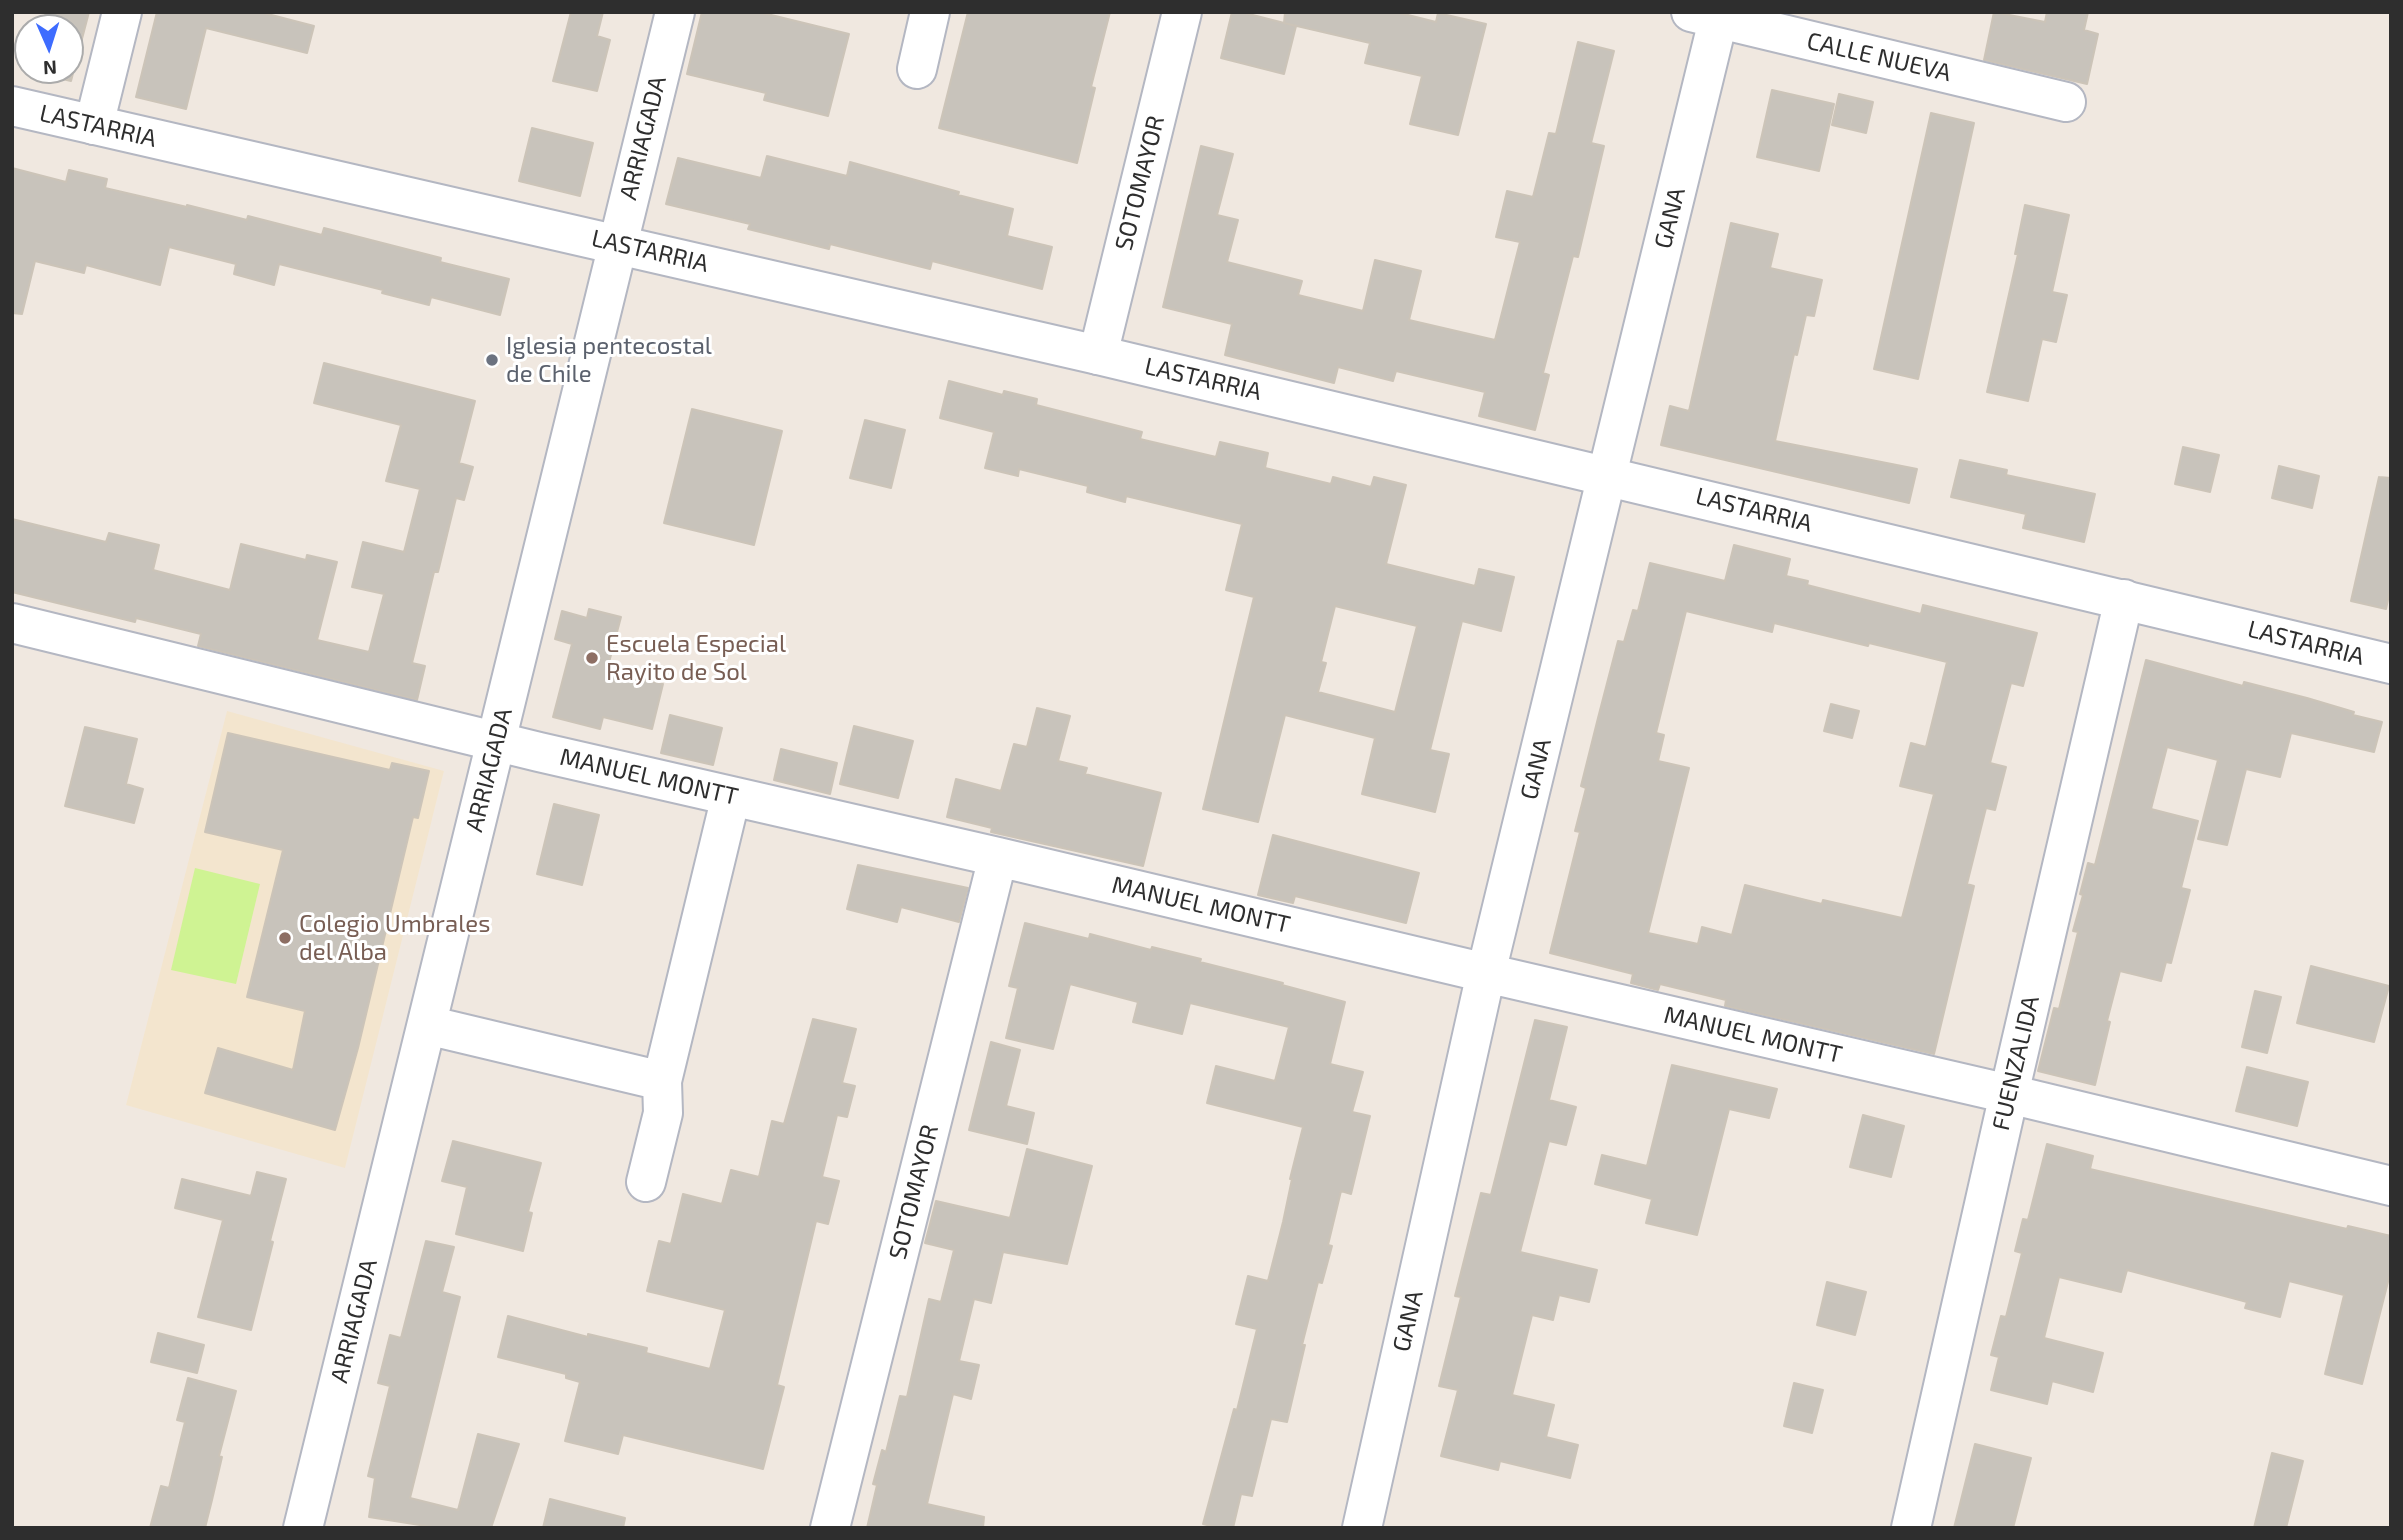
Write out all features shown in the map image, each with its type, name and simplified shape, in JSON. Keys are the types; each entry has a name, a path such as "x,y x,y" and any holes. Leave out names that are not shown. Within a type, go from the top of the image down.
{"street":[{"path":"94,125 122,12"},
{"name":"ARRIAGADA","path":"303,1528 675,12"},
{"path":"917,69 930,12"},
{"name":"SOTOMAYOR","path":"1098,355 1182,12"},
{"name":"CALLE NUEVA","path":"1710,14 2066,102"},
{"name":"GANA","path":"1362,1528 1486,973 1608,475 1710,14"},
{"name":"LASTARRIA","path":"12,106 1098,355 2391,664"},
{"name":"FUENZALIDA","path":"1911,1528 2124,599"},
{"name":"MANUEL MONTT","path":"12,623 496,742 998,857 2391,1186"},
{"path":"646,1182 663,1113 662,1081 731,796"},
{"name":"SOTOMAYOR","path":"830,1528 998,857"},
{"path":"427,1025 662,1081"}],"shaded area":[{"name":"Colegio Umbrales del Alba","path":"227,711 444,771 345,1168 126,1105"}],"green space":[{"path":"195,868 260,884 236,984 171,970"}],"building":[{"path":"89,12 84,31 84,14 46,14"},
{"path":"157,12 260,12 314,26 307,53 206,28 186,109 136,97"},
{"path":"571,12 603,12 597,36 610,40 597,91 553,81"},
{"path":"702,12 759,12 849,34 828,116 764,100 766,93 687,74"},
{"path":"968,12 1110,12 1091,87 1095,88 1077,163 939,128"},
{"path":"1232,12 1296,26 1284,74 1221,58"},
{"path":"1285,12 1396,12 1436,22 1438,13 1486,24 1458,135 1410,124 1422,76 1365,63 1370,43 1284,23"},
{"path":"1994,12 2045,22 2047,12 2088,12 2084,30 2098,34 2087,84 1984,60"},
{"path":"1578,42 1614,51 1591,143 1604,146 1578,257 1573,256 1543,373 1549,375 1535,430 1479,416 1485,392 1396,371 1393,381 1338,367 1334,383 1225,355 1232,324 1163,307 1201,146 1233,154 1217,215 1238,220 1227,262 1302,281 1298,295 1363,311 1375,260 1421,271 1409,320 1495,340 1520,242 1496,237 1507,191 1533,197 1549,133 1556,134"},
{"path":"1772,90 1834,104 1819,171 1757,157"},
{"path":"1839,94 1873,102 1866,133 1832,125"},
{"path":"1931,113 1974,123 1918,379 1874,369"},
{"path":"532,128 593,143 580,196 519,181"},
{"path":"767,156 847,176 850,162 1013,209 1007,236 1052,247 1042,289 932,261 930,269 830,244 829,249 748,229 750,224 666,204 678,158 761,178"},
{"path":"12,168 66,182 69,170 107,179 105,188 247,220 248,216 322,235 324,228 441,258 440,262 509,279 500,315 431,297 429,305 382,293 383,290 279,264 274,285 234,274 236,264 169,247 160,285 86,265 84,273 35,261 22,314 12,313"},
{"path":"2025,205 2069,215 2052,292 2067,295 2056,342 2042,339 2028,401 1987,392 2018,254 2015,254"},
{"path":"1731,223 1778,234 1770,268 1822,280 1814,316 1806,315 1797,355 1794,354 1775,441 1917,469 1909,503 1661,445 1670,406 1689,411"},
{"path":"324,363 475,401 459,463 473,467 464,500 456,498 438,572 434,572 412,663 425,666 417,700 198,646 201,634 136,618 135,622 12,592 12,519 106,542 109,533 159,545 153,570 230,590 241,544 306,560 307,555 337,562 317,640 369,652 384,594 352,587 363,542 404,552 420,489 386,481 401,425 314,403"},
{"path":"949,381 1003,395 1004,391 1037,399 1036,405 1142,432 1140,439 1216,457 1220,442 1268,453 1265,468 1331,484 1333,477 1371,487 1374,477 1406,485 1386,564 1475,586 1479,569 1514,577 1501,631 1462,621 1430,750 1449,754 1435,812 1362,794 1375,738 1285,715 1258,822 1203,809 1254,597 1226,590 1242,524 1126,496 1125,502 1087,492 1088,486 1019,469 1018,476 985,468 994,432 940,418","holes":["1335,606 1417,626 1395,712 1318,692 1326,663 1321,662"]},
{"path":"692,409 782,431 754,545 664,523"},
{"path":"865,420 905,430 891,488 850,478"},
{"path":"2183,447 2219,455 2210,492 2175,484"},
{"path":"1960,460 2007,470 2006,475 2095,494 2084,542 2023,528 2026,514 1951,497"},
{"path":"2279,466 2319,476 2312,508 2272,498"},
{"path":"2379,477 2391,478 2391,586 2386,609 2351,601"},
{"path":"1734,545 1790,559 1786,576 1808,581 1807,585 1921,614 1923,605 2037,633 2023,686 2011,683 1990,763 2006,767 1995,810 1986,808 1967,884 1974,886 1934,1054 1725,1006 1726,1000 1660,984 1658,990 1631,983 1633,974 1550,953 1580,832 1575,831 1586,788 1581,786 1598,718 1618,641 1624,642 1633,610 1638,611 1650,563 1725,581","holes":["1686,611 1772,632 1774,623 1947,662 1926,747 1911,743 1900,786 1934,794 1902,918 1823,900 1822,904 1745,885 1732,935 1702,927 1698,944 1648,933 1689,768 1658,761 1664,735 1656,733"]},
{"path":"589,609 621,617 607,670 663,684 652,729 603,717 600,729 553,717 572,644 555,639 562,611 587,618"},
{"path":"2146,660 2243,686 2244,682 2307,698 2354,712 2353,715 2382,722 2374,752 2291,733 2280,777 2246,769 2227,845 2198,839 2218,760 2167,747 2151,809 2198,821 2181,888 2190,890 2171,963 2166,962 2161,981 2120,971 2095,1085 2038,1071 2054,1008 2059,1009 2078,932 2073,931 2083,895 2080,894 2088,863 2095,865"},
{"path":"1831,704 1859,711 1852,738 1824,731"},
{"path":"1037,708 1070,716 1058,761 1087,768 1085,774 1161,793 1143,866 991,832 992,828 947,817 956,779 1001,791 1014,744 1027,747"},
{"path":"670,715 722,728 713,765 661,753"},
{"path":"854,726 913,741 898,798 840,784"},
{"path":"85,727 137,739 126,784 143,789 134,823 65,806"},
{"path":"228,733 390,770 392,763 429,771 418,818 413,817 358,1048 335,1130 205,1093 218,1048 293,1070 305,1011 247,997 283,850 205,832"},
{"path":"781,749 837,763 830,794 774,780"},
{"path":"554,804 599,815 582,885 537,874"},
{"path":"1273,835 1419,873 1406,923 1295,896 1293,903 1258,895"},
{"path":"858,865 968,888 959,922 901,907 897,922 847,909"},
{"path":"1025,923 1089,939 1090,934 1151,950 1152,947 1201,959 1200,962 1345,1002 1330,1064 1363,1072 1352,1112 1370,1116 1351,1194 1341,1191 1328,1245 1332,1246 1322,1283 1318,1282 1287,1422 1271,1419 1252,1496 1241,1494 1233,1528 1203,1524 1234,1409 1237,1410 1257,1329 1236,1324 1248,1276 1268,1281 1303,1127 1207,1103 1216,1066 1275,1081 1289,1027 1190,1003 1182,1034 1133,1022 1138,1002 1070,984 1053,1049 1006,1038 1018,988 1009,986"},
{"path":"2311,966 2389,986 2374,1042 2297,1023"},
{"path":"2255,991 2281,997 2267,1053 2242,1047"},
{"path":"813,1019 856,1029 842,1083 855,1086 847,1117 837,1115 822,1177 839,1181 828,1224 816,1221 777,1385 784,1387 763,1469 623,1435 618,1454 565,1441 580,1382 566,1378 566,1374 498,1357 508,1316 588,1337 588,1334 647,1348 646,1353 710,1369 725,1310 647,1291 659,1241 671,1244 683,1194 722,1204 731,1170 759,1177 772,1121 784,1124"},
{"path":"1535,1020 1567,1027 1549,1100 1576,1107 1566,1145 1549,1141 1520,1252 1597,1270 1589,1302 1559,1295 1553,1320 1532,1315 1512,1395 1554,1405 1546,1437 1578,1445 1570,1478 1500,1461 1498,1470 1441,1456 1458,1390 1439,1386 1461,1297 1455,1296 1481,1193 1491,1195"},
{"path":"991,1042 1020,1050 1006,1106 1034,1113 1027,1144 969,1130"},
{"path":"1672,1065 1777,1089 1769,1118 1729,1109 1697,1235 1646,1223 1652,1199 1595,1184 1602,1155 1647,1166"},
{"path":"2247,1067 2308,1082 2297,1126 2236,1111"},
{"path":"1863,1115 1904,1126 1891,1177 1850,1167"},
{"path":"453,1141 541,1163 528,1212 532,1213 523,1251 456,1234 467,1187 442,1181"},
{"path":"2047,1144 2093,1156 2090,1169 2347,1229 2348,1226 2391,1236 2391,1270 2362,1384 2325,1374 2344,1295 2289,1281 2280,1317 2245,1308 2247,1302 2127,1270 2121,1292 2059,1277 2044,1338 2103,1353 2093,1392 2052,1381 2047,1404 1991,1390 1999,1357 1991,1355 2001,1316 2006,1317 2022,1253 2015,1251 2023,1219 2028,1220"},
{"path":"1027,1149 1092,1166 1067,1264 1003,1252 991,1303 974,1299 959,1361 979,1365 971,1399 953,1394 927,1504 984,1517 983,1528 867,1528 877,1485 873,1484 882,1450 886,1452 900,1396 907,1397 929,1299 941,1302 954,1250 925,1243 936,1201 1010,1218"},
{"path":"257,1172 286,1179 251,1330 198,1317 223,1220 175,1208 182,1179 251,1196"},
{"path":"426,1241 454,1247 442,1292 460,1297 410,1498 458,1510 478,1434 519,1444 491,1528 439,1528 369,1517 375,1478 368,1476 390,1386 378,1383 390,1335 401,1338"},
{"path":"1827,1282 1866,1292 1855,1335 1817,1325"},
{"path":"158,1333 204,1345 197,1373 151,1362"},
{"path":"188,1378 236,1391 219,1456 222,1457 205,1528 150,1528 161,1486 169,1488 185,1422 177,1420"},
{"path":"1794,1383 1823,1390 1812,1433 1784,1426"},
{"path":"1975,1444 2031,1458 2013,1528 1954,1528"},
{"path":"2272,1453 2303,1461 2286,1528 2254,1528"},
{"path":"550,1499 625,1518 623,1528 543,1528"}],"place":[{"name":"Iglesia pentecostal de Chile","path":"492,360"},
{"name":"Escuela Especial Rayito de Sol","path":"592,658"},
{"name":"Colegio Umbrales del Alba","path":"285,938"}]}
